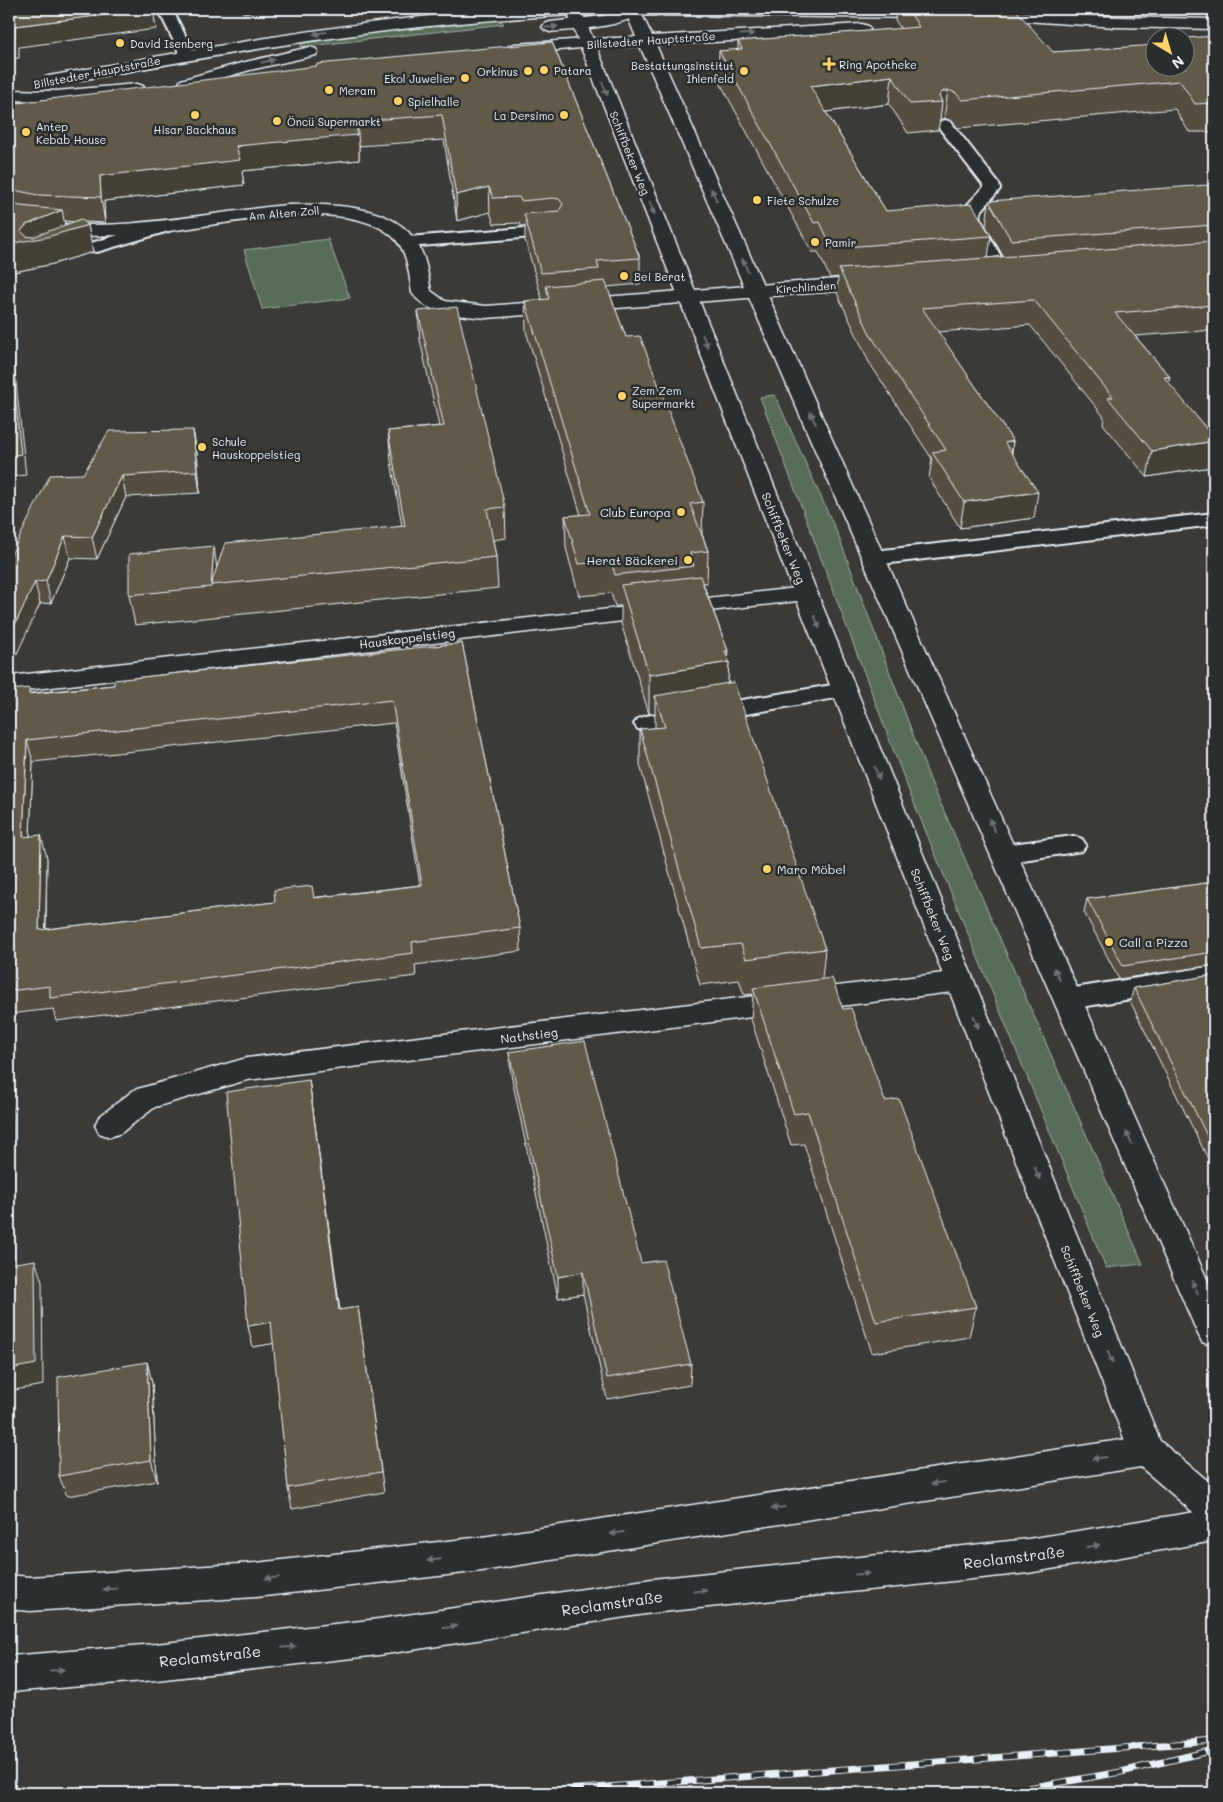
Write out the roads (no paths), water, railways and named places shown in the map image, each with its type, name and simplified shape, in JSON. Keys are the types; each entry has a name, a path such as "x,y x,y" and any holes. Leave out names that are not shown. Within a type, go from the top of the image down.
{"main road":[{"path":"850,9 868,12"},
{"name":"Billstedter Hauptstraße","path":"9,90 31,84 187,55 337,30 412,20 517,12 620,18 633,10 951,14"},
{"path":"633,10 1214,1332"},
{"name":"Billstedter Hauptstraße","path":"533,29 575,14"},
{"name":"Schiffbeker Weg","path":"575,14 1147,1451 1214,1508"},
{"path":"971,21 1214,24"},
{"path":"913,28 942,28"},
{"name":"Billstedter Hauptstraße","path":"496,51 646,39 875,29"},
{"name":"Billstedter Hauptstraße","path":"187,83 247,66 324,50"},
{"name":"Billstedter Hauptstraße","path":"9,95 56,96 293,72"},
{"path":"9,108 56,96"},
{"name":"Am Alten Zoll","path":"9,221 19,225 53,230 114,229 166,226 295,210 344,210 366,214 399,232 412,249 422,293 440,306 486,312 687,296"},
{"path":"982,274 1020,272"},
{"name":"Kirchlinden","path":"757,291 897,281"},
{"path":"687,296 757,291"},
{"name":"Hauskoppelstieg","path":"9,684 806,594"},
{"name":"Nathstieg","path":"110,1126 145,1098 247,1069 960,981"},
{"path":"16,1595 256,1580 482,1554 1147,1451"},
{"name":"Reclamstraße","path":"9,1674 156,1662 379,1637 652,1596 1028,1556 1214,1525"}],"lane":[{"path":"165,9 187,55"},
{"path":"914,9 931,13"},
{"path":"945,125 991,184 992,189 974,208 970,216 1001,273"},
{"path":"97,247 166,226"},
{"path":"66,246 114,229"},
{"path":"407,242 553,230"},
{"path":"874,558 1214,519"},
{"path":"646,724 844,690"},
{"path":"1004,854 1073,845"},
{"path":"1068,999 1214,976"}],"railway":[{"path":"528,1793 1214,1741"},
{"path":"999,1793 1121,1772 1214,1750"}],"place":[{"name":"David Isenberg","path":"120,43"},
{"name":"Ring Apotheke","path":"829,64"},
{"name":"Patara","path":"544,70"},
{"name":"Orkinus","path":"528,71"},
{"name":"Bestattungsinstitut Ihlenfeld","path":"744,71"},
{"name":"Ekol Juwelier","path":"465,78"},
{"name":"Meram","path":"329,90"},
{"name":"Spielhalle","path":"398,101"},
{"name":"Hisar Backhaus","path":"195,115"},
{"name":"La Dersimo","path":"564,115"},
{"name":"Öncü Supermarkt","path":"277,121"},
{"name":"Antep Kebab House","path":"26,132"},
{"name":"Fiete Schulze","path":"757,200"},
{"name":"Pamir","path":"815,242"},
{"name":"Bei Berat","path":"624,276"},
{"name":"Zem Zem Supermarkt","path":"622,396"},
{"name":"Schule Hauskoppelstieg","path":"202,447"},
{"name":"Club Europa","path":"681,512"},
{"name":"Herat Bäckerei","path":"688,560"},
{"name":"Maro Möbel","path":"767,869"},
{"name":"Call a Pizza","path":"1109,942"}]}
